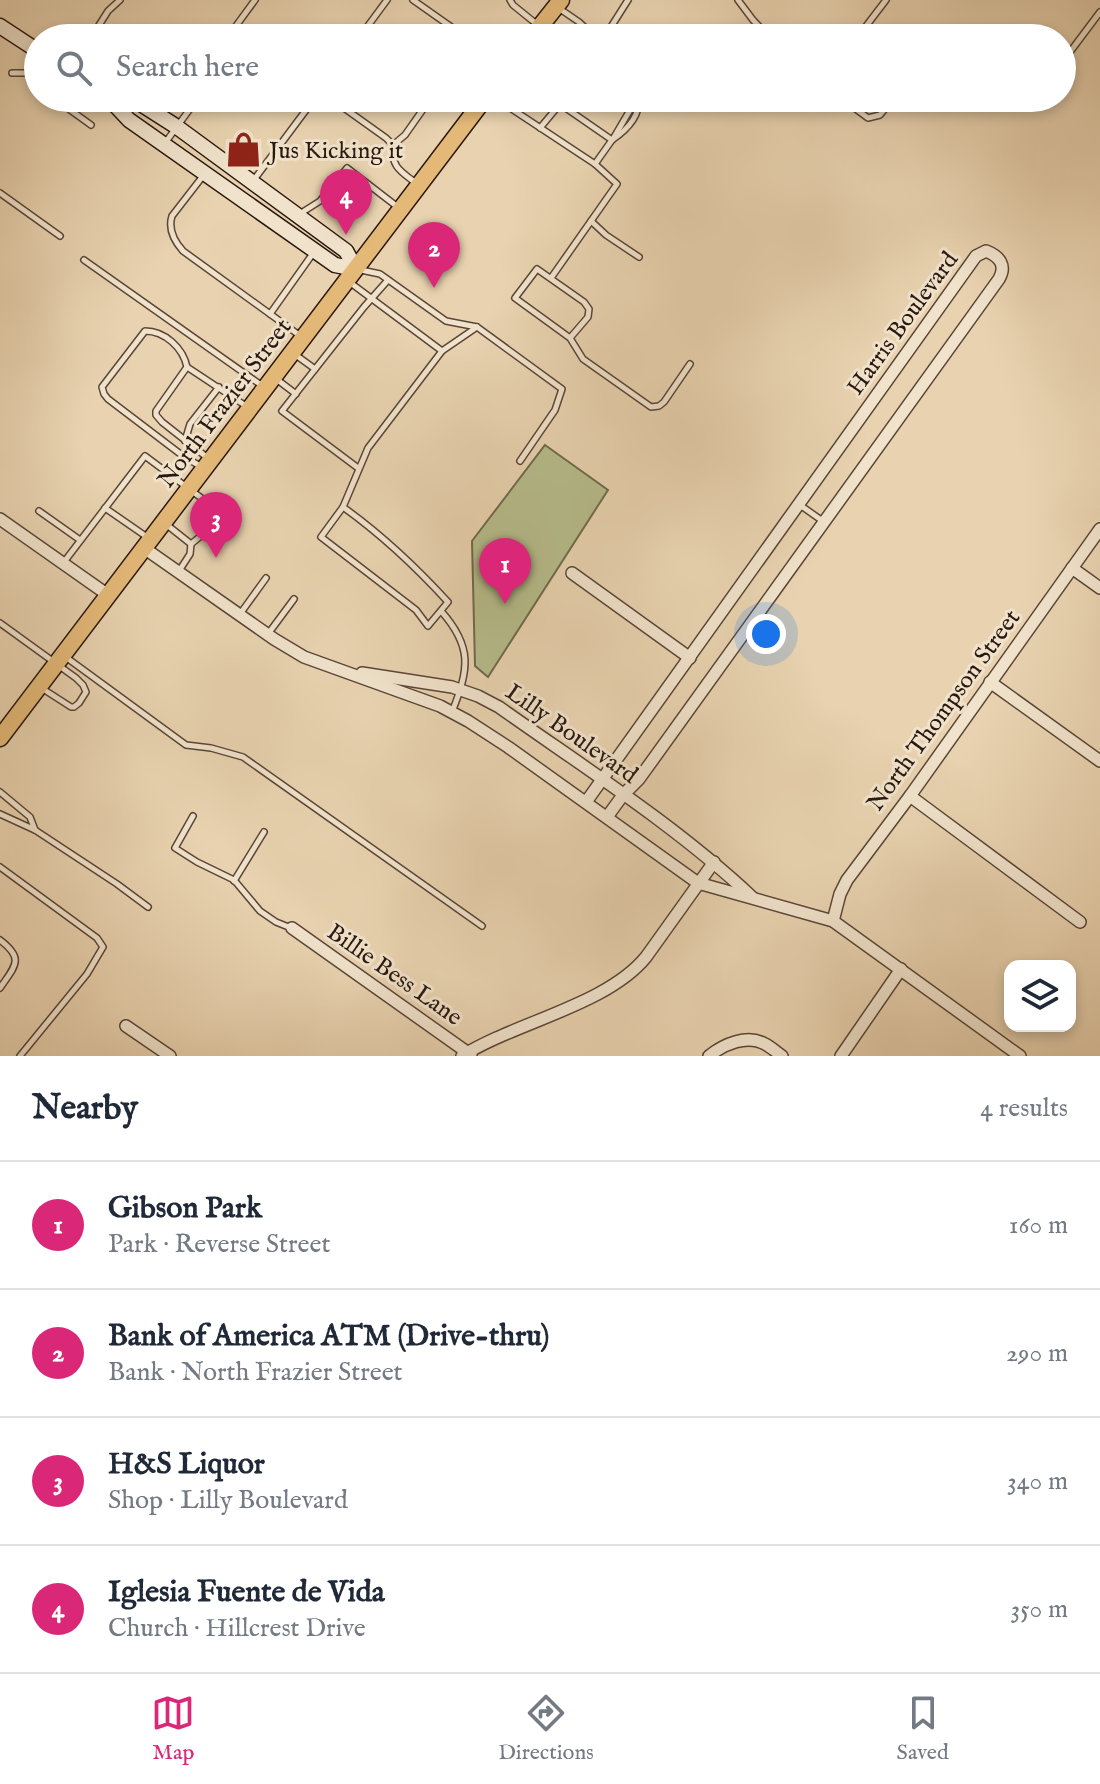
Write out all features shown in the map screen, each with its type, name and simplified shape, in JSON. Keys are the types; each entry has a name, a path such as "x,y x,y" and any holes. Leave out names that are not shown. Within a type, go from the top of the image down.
{"main road":[{"path":"542,24 559,3"},
{"name":"North Frazier Street","path":"0,738 475,112"}],"street":[{"path":"0,26 24,42"},
{"path":"121,112 352,275"},
{"path":"154,112 346,251 352,275"},
{"name":"Harris Boulevard","path":"586,802 976,256 986,251 995,254 1002,263 1003,273 999,279 639,779 607,817"},
{"path":"0,519 108,595"},
{"name":"North Thompson Street","path":"833,921 847,880 1100,529"},
{"name":"Lilly Boulevard","path":"147,544 178,572 267,635 304,657 452,712 508,747 698,883 833,921 1020,1056"},
{"path":"1072,568 1100,588"},
{"path":"572,573 690,658"},
{"name":"Lilly Boulevard","path":"338,669 439,684 478,696 499,707 680,835 752,897"},
{"path":"990,682 1100,761"},
{"path":"910,796 1080,922"},
{"path":"467,1055 626,977 646,957 714,862"},
{"name":"Billie Bess Lane","path":"292,928 467,1055"},
{"path":"841,1056 901,969"},
{"path":"126,1026 170,1056"},
{"path":"709,1056 728,1044 744,1039 763,1042 782,1056"}],"lane":[{"path":"100,24 120,0"},
{"path":"237,24 255,0"},
{"path":"369,24 387,0"},
{"path":"413,0 447,24"},
{"path":"510,0 529,24"},
{"path":"613,24 628,0"},
{"path":"738,0 757,24"},
{"path":"868,24 886,0"},
{"path":"559,3 581,24"},
{"path":"1076,44 1100,12"},
{"path":"12,73 24,73"},
{"path":"73,112 91,125"},
{"path":"164,144 188,112"},
{"path":"252,182 304,112"},
{"path":"350,112 393,145"},
{"path":"420,185 400,171 392,156 393,145 405,135 421,112"},
{"path":"516,112 595,164 617,184 551,278"},
{"path":"540,128 553,112"},
{"path":"576,112 612,140"},
{"path":"595,164 629,112"},
{"path":"612,140 624,132 637,112"},
{"path":"860,112 868,118 882,112"},
{"path":"297,215 320,201 347,168 401,209"},
{"path":"205,173 172,216 170,223 176,243 303,338"},
{"path":"0,193 60,236"},
{"path":"591,221 639,257"},
{"path":"270,314 315,251"},
{"path":"84,260 270,382 296,394"},
{"path":"570,338 588,317 589,309 584,302 537,269 515,298 570,338 583,359 651,407 664,402 690,364"},
{"path":"352,275 380,274 446,321 477,327 562,389 555,410 520,461"},
{"path":"352,275 371,299 442,351"},
{"path":"358,468 282,411 388,280"},
{"path":"343,507 421,571 448,602 428,626 416,610 321,537 343,507 368,448 442,351 477,327"},
{"path":"145,331 157,332 173,342 185,357 187,367 156,415 207,465 183,456 104,394 102,387 145,331"},
{"path":"293,352 315,369"},
{"path":"187,367 250,408"},
{"path":"185,441 190,424 219,387"},
{"path":"63,563 145,456 212,506 214,518 191,544 190,554 178,572"},
{"path":"799,504 824,522"},
{"path":"105,508 147,544"},
{"path":"39,511 80,540"},
{"path":"163,522 191,544"},
{"path":"239,615 266,578"},
{"path":"267,635 294,599"},
{"path":"441,611 457,629 466,656 461,690 452,712"},
{"path":"0,623 60,659 186,745 243,757 482,926"},
{"path":"39,686 71,707 79,703 85,689 60,659"},
{"path":"0,792 30,817 35,830"},
{"path":"0,814 35,830 148,907"},
{"path":"193,816 175,848 234,881 260,911 292,928"},
{"path":"234,881 264,832"},
{"path":"0,867 97,938 103,947 87,974 20,1056"},
{"path":"0,940 13,950 16,961 0,988"}],"green space":[{"path":"545,445 608,490 488,677 475,666 472,541"}],"place":[{"name":"Jus Kicking it","path":"243,150"},
{"name":"Iglesia Fuente de Vida","path":"346,235"},
{"name":"Bank of America ATM (Drive-thru)","path":"434,288"},
{"name":"H&S Liquor","path":"216,558"},
{"name":"Gibson Park","path":"505,604"}]}
